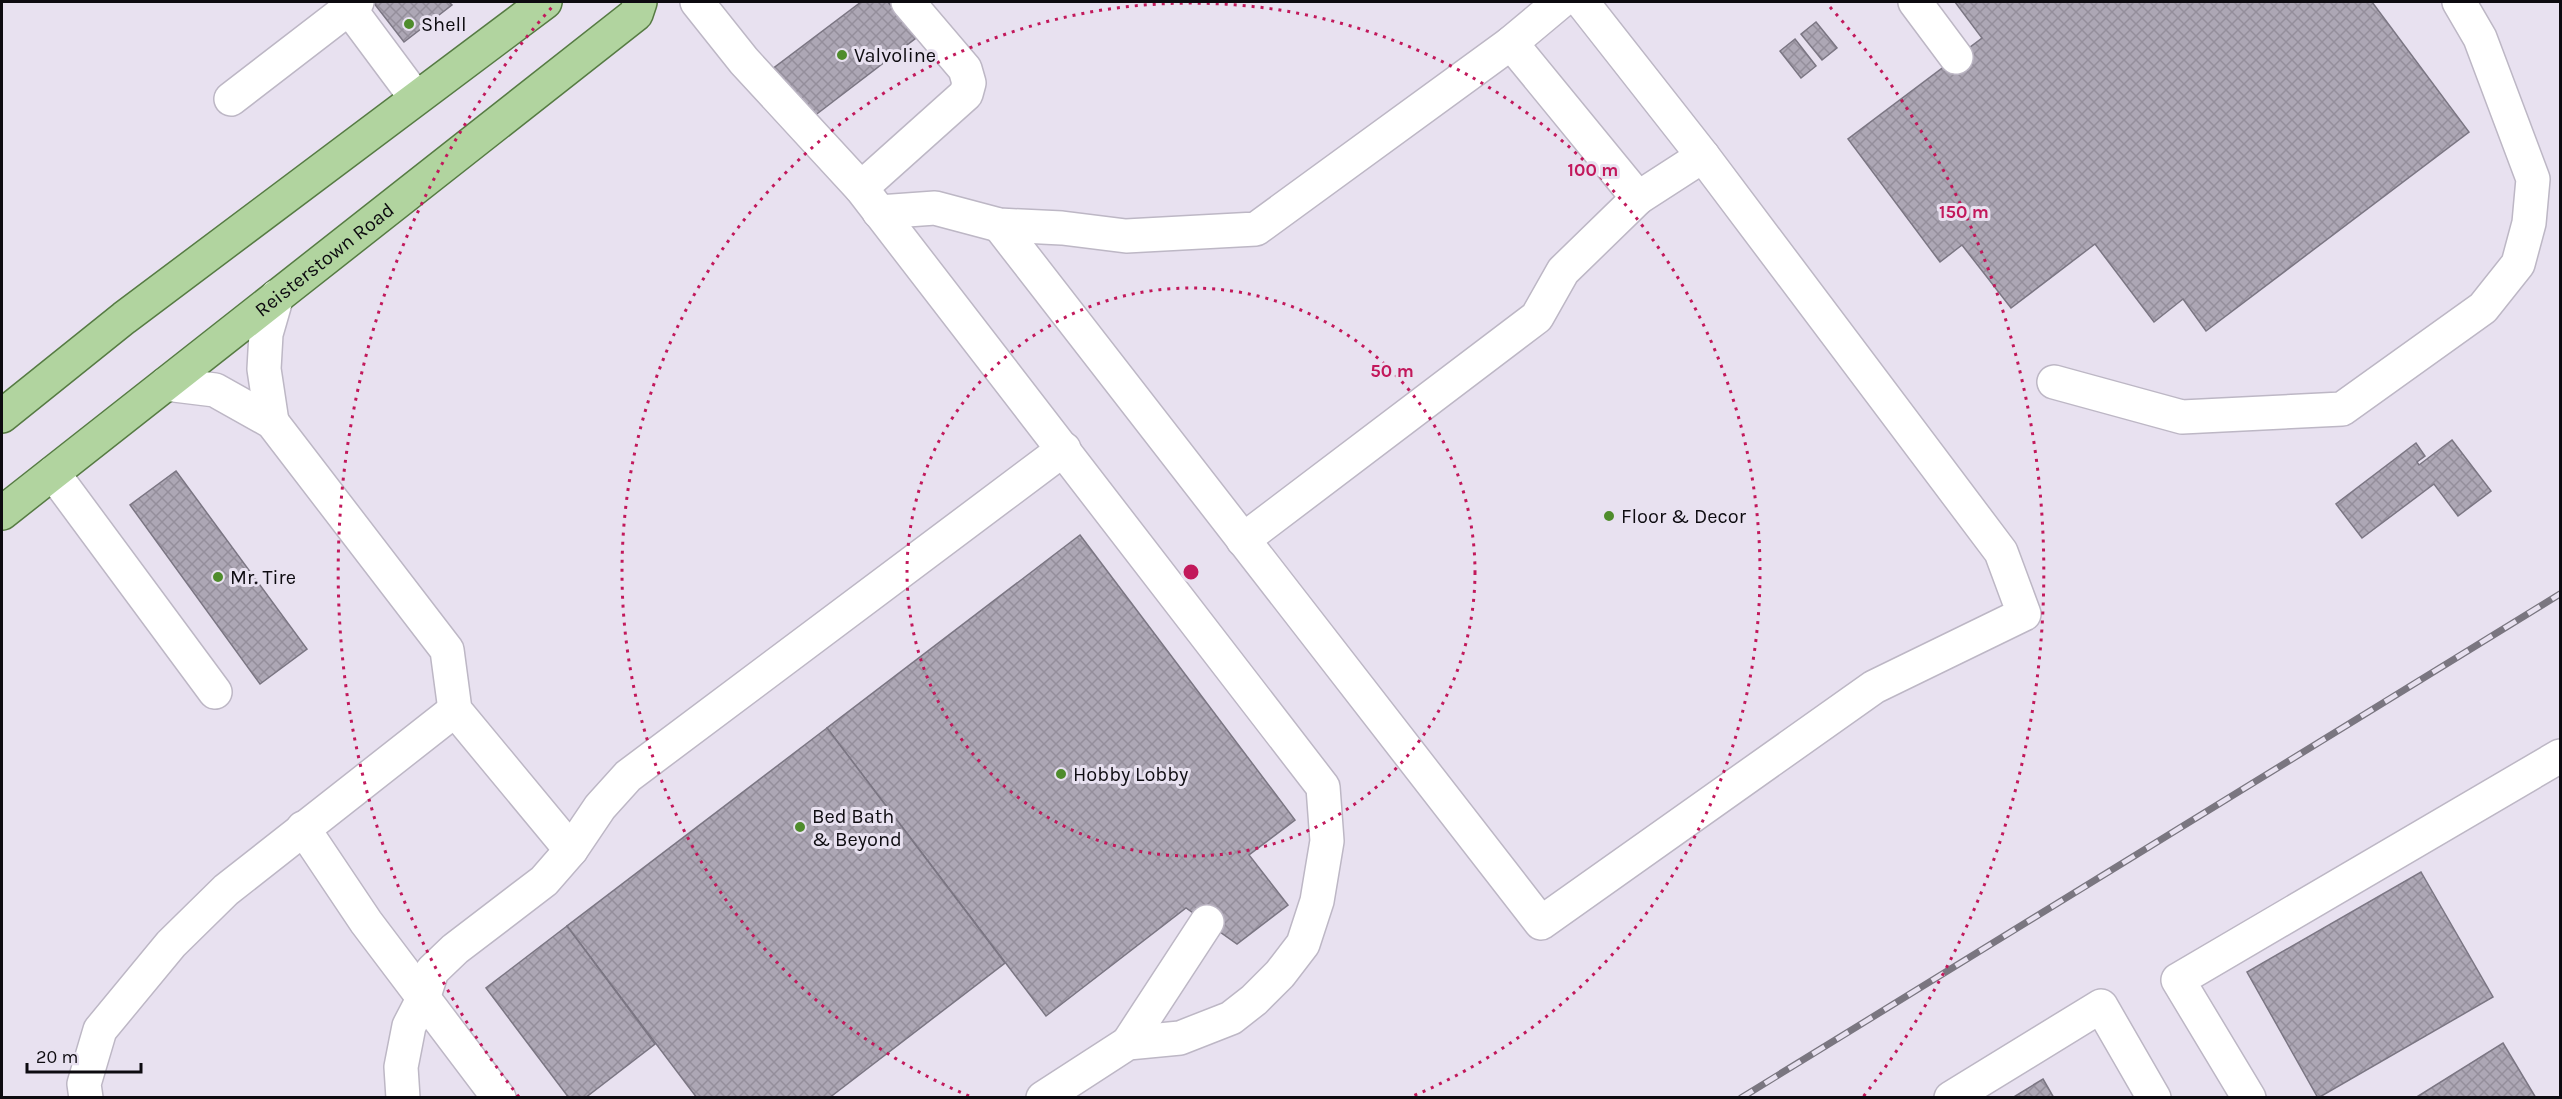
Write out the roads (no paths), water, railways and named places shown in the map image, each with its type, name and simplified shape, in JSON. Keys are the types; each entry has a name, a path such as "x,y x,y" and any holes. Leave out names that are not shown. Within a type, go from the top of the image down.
{"main road":[{"name":"Reisterstown Road","path":"2,513 636,14 640,2"},
{"path":"2,416 124,318 416,98 527,6"}],"lane":[{"path":"697,2 744,61 870,200 1323,787 1328,841 1317,901 1303,944 1273,981 1232,1018 1180,1038 1128,1043"},
{"path":"870,200 966,94 969,83 965,69 908,2"},
{"path":"870,200 935,208 999,225 1062,228 1126,237 1256,230 1511,43 1560,2"},
{"path":"999,225 1541,922 1874,687 2024,614 2001,552 1703,156 1582,2"},
{"path":"1915,2 1956,57"},
{"path":"2449,2 2480,39"},
{"path":"2054,382 2182,417 2342,409 2483,308 2518,264 2529,223 2533,178 2480,39 2459,2"},
{"path":"231,99 353,5 416,98"},
{"path":"1511,43 1638,198"},
{"path":"1243,540 1537,317 1563,271 1638,198 1703,156"},
{"path":"272,422 264,369 266,334 278,296"},
{"path":"166,384 215,390 272,422 447,650 455,710 571,850"},
{"path":"403,1098 401,1067 409,1026 423,999 432,971 455,949 544,881 571,850 600,807 628,776 1064,449"},
{"path":"53,473 215,692"},
{"path":"86,1098 84,1084 100,1030 171,944 226,890 455,710"},
{"path":"2249,1098 2178,980 2560,756"},
{"path":"303,828 366,922 499,1098"},
{"path":"1043,1098 1128,1043 1207,922"},
{"path":"1951,1098 2101,1006 2154,1098"}],"railway":[{"path":"1741,1098 2560,594"}],"place":[{"name":"Shell","path":"409,24"},
{"name":"Valvoline","path":"842,55"},
{"name":"Floor & Decor","path":"1609,516"},
{"name":"Mr. Tire","path":"218,577"},
{"name":"Hobby Lobby","path":"1061,774"},
{"name":"Bed Bath & Beyond","path":"800,827"}]}
